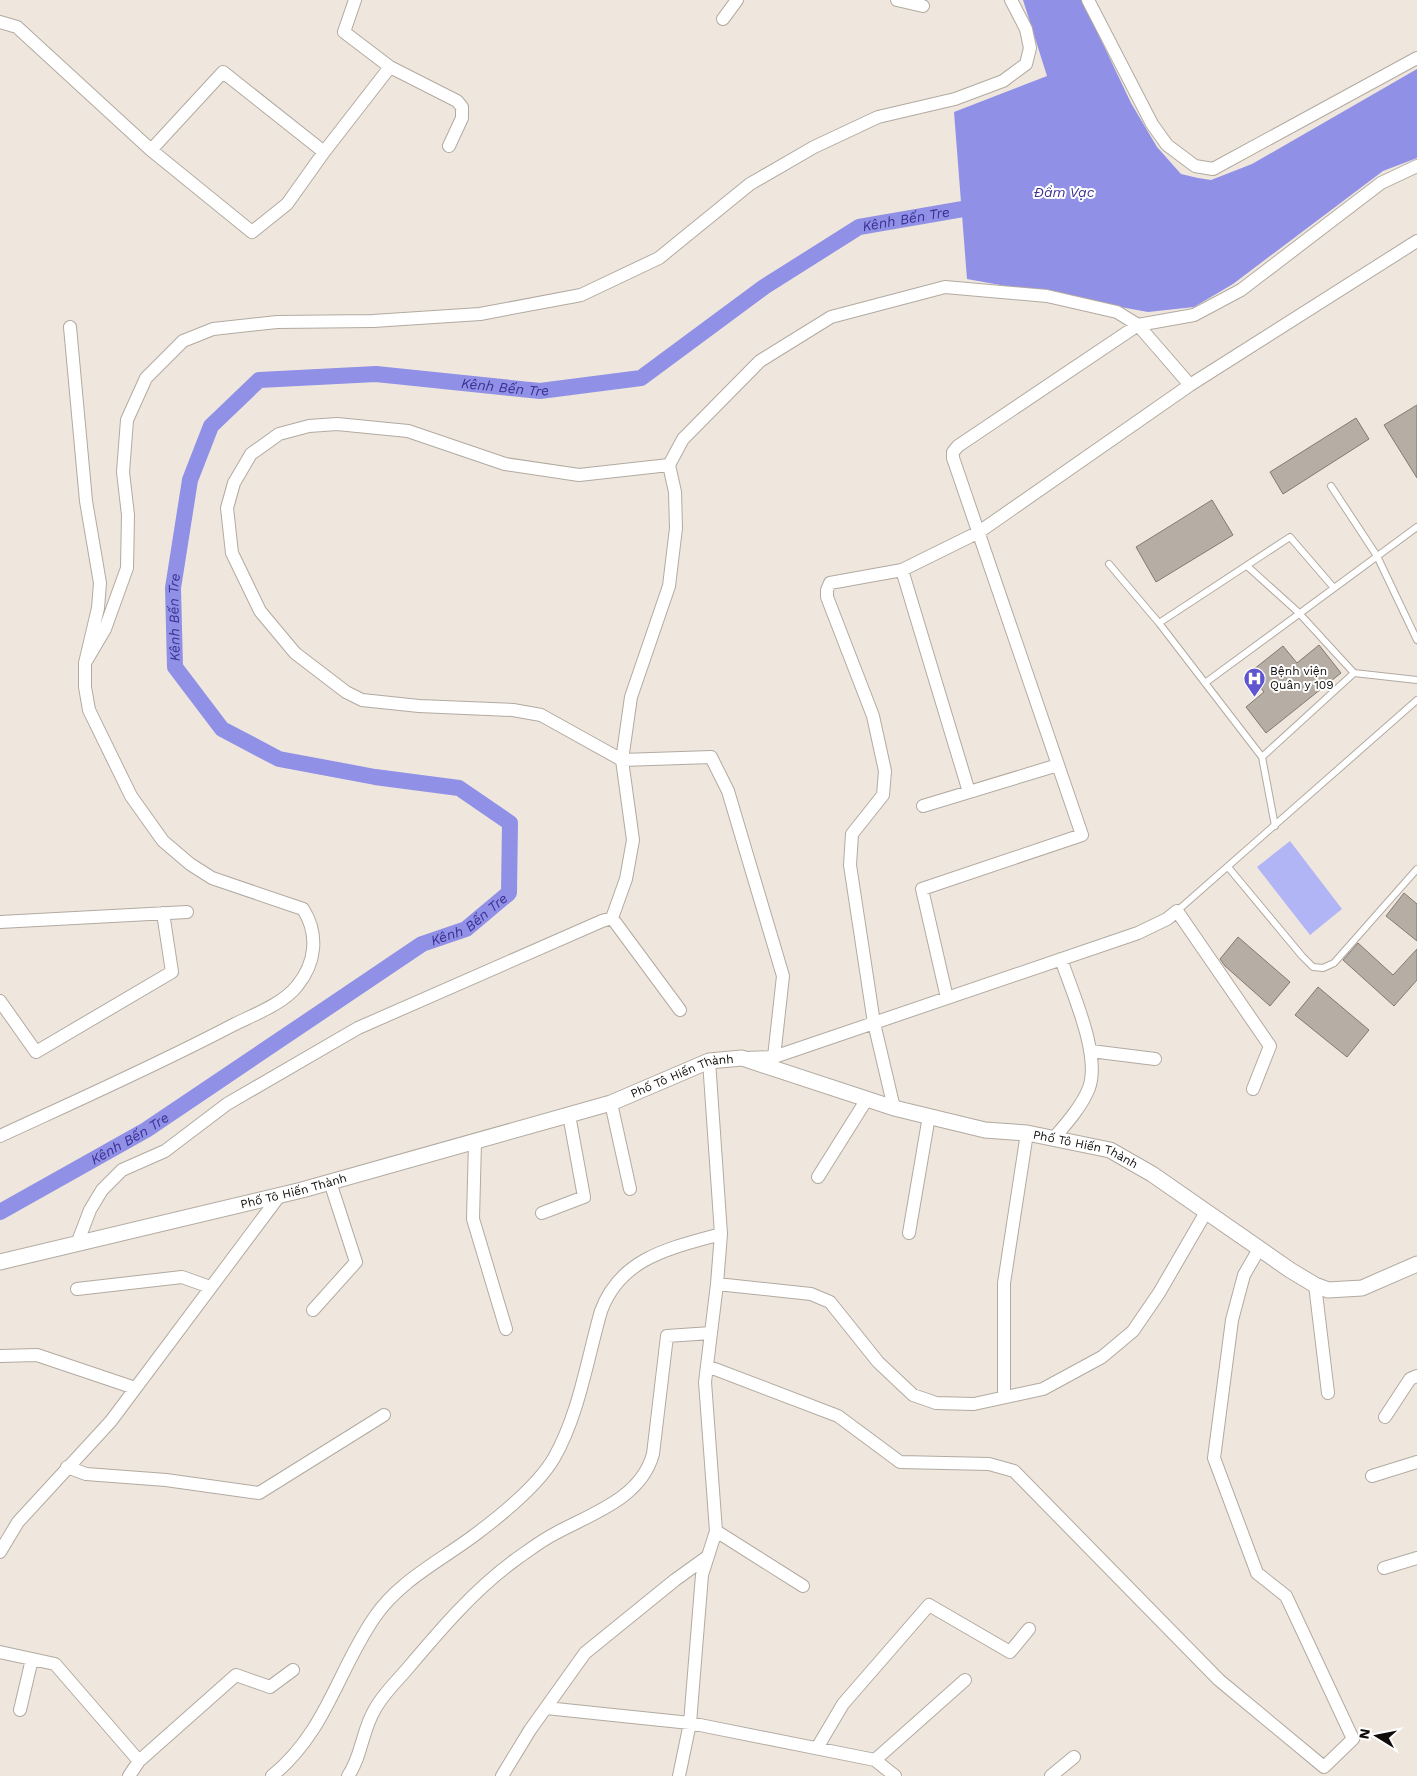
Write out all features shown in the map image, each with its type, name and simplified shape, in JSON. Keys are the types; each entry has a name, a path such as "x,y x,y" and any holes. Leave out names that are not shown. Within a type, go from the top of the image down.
{"street":[{"path":"355,0 344,32 390,67 457,102 462,107 462,118 449,146"},
{"path":"723,19 737,0"},
{"path":"897,0 923,6"},
{"path":"84,663 105,629 127,568 128,515 123,472 128,420 146,378 183,340 213,328 277,322 374,321 480,314 581,295 659,258 750,184 814,147 878,117 955,99 1003,80 1026,64 1030,48 1026,29 1011,0"},
{"path":"1088,0 1152,124 1167,145 1195,166 1213,169 1417,58"},
{"path":"0,22 17,27 151,150 252,232 287,204 324,152 390,67"},
{"path":"151,150 223,72 324,152"},
{"path":"947,998 922,889 1082,835 953,458 953,452 958,446 1138,325 1194,315 1241,290 1381,183 1417,166"},
{"path":"894,1108 874,1022 850,865 852,834 883,795 886,771 873,716 827,597 830,583 902,570 979,532 1190,385 1417,241"},
{"path":"77,1244 94,1203 102,1190 122,1170 165,1151 227,1104 358,1028 612,918 626,879 633,840 622,760 631,697 669,586 676,528 675,492 669,465 683,439 760,361 831,317 945,287 1047,296 1117,312 1138,325 1190,385"},
{"path":"0,1136 186,1050 275,1003 297,987 312,953 314,935 311,922 303,909 212,878 190,864 163,841 131,796 89,710 84,663 98,608 100,583 86,501 70,326"},
{"path":"669,465 578,475 505,464 408,432 337,424 309,426 278,434 251,454 234,483 227,508 232,553 260,612 295,654 346,692 362,700 419,706 513,710 541,714 622,760 711,757 728,791 783,976 774,1057"},
{"path":"902,570 969,792"},
{"path":"923,806 1058,765"},
{"path":"742,1058 774,1057 1138,933 1167,919 1177,911 1270,1046 1253,1089"},
{"path":"0,922 188,912"},
{"path":"0,1001 36,1052 172,972 163,914"},
{"path":"612,918 680,1010"},
{"path":"1054,1138 1088,1090 1092,1079 1091,1051 1061,959"},
{"path":"1091,1051 1155,1059"},
{"name":"Phố Tô Hiến Thành","path":"0,1262 330,1182 610,1103 709,1061 742,1058 894,1108 985,1130 1027,1133 1110,1150 1152,1174 1259,1249 1315,1285 1328,1290 1362,1288 1417,1264"},
{"path":"679,1776 690,1723 702,1574 716,1531 705,1382 721,1234 709,1061"},
{"path":"818,1177 867,1099"},
{"path":"610,1103 630,1189"},
{"path":"542,1213 584,1197 569,1115"},
{"path":"909,1233 929,1116"},
{"path":"1004,1397 1004,1283 1027,1133"},
{"path":"475,1142 473,1219 506,1329"},
{"path":"313,1310 356,1262 330,1182"},
{"path":"0,1552 18,1522 111,1421 280,1195"},
{"path":"717,1284 812,1294 830,1302 878,1362 913,1395 936,1403 974,1404 1043,1389 1102,1358 1133,1330 1159,1293 1206,1212"},
{"path":"272,1776 317,1726 363,1636 392,1595 512,1505 553,1459 570,1423 607,1293 621,1276 635,1265 664,1250 721,1234"},
{"path":"707,1366 838,1416 900,1462 989,1464 1014,1471 1219,1680 1324,1767 1353,1739 1286,1596 1257,1573 1214,1458 1232,1320 1244,1275 1259,1249"},
{"path":"77,1289 182,1277 210,1287"},
{"path":"1315,1285 1328,1393"},
{"path":"348,1776 359,1757 370,1719 381,1700 430,1642 485,1584 516,1559 554,1534 621,1499 639,1481 650,1465 653,1454 667,1336 711,1333"},
{"path":"0,1356 37,1355 135,1388"},
{"path":"1385,1417 1410,1380 1417,1376"},
{"path":"67,1467 86,1474 166,1480 259,1493 384,1415"},
{"path":"1372,1476 1417,1462"},
{"path":"716,1531 804,1586"},
{"path":"502,1776 546,1708 585,1653 707,1557"},
{"path":"1384,1568 1417,1558"},
{"path":"817,1748 843,1704 929,1605 1010,1652 1029,1629"},
{"path":"0,1652 55,1664 139,1761"},
{"path":"20,1710 32,1659"},
{"path":"129,1776 139,1761 236,1675 270,1687 293,1670"},
{"path":"875,1760 965,1680"},
{"path":"546,1708 690,1723 875,1760 895,1776"},
{"path":"1051,1776 1074,1757"}],"lane":[{"path":"1331,486 1377,556 1417,640"},
{"path":"1204,683 1298,612 1417,527"},
{"path":"1159,624 1290,537 1334,588"},
{"path":"1110,564 1262,757 1275,826"},
{"path":"1246,566 1298,612 1354,673 1417,680"},
{"path":"1262,757 1354,673"},
{"path":"1177,911 1417,700"},
{"path":"1228,867 1312,967 1323,968 1334,963 1417,869"}],"shaded area":[{"path":"1290,841 1342,909 1310,935 1257,867"}],"water":[{"name":"Đầm Vạc","path":"1023,0 1082,0 1131,103 1157,147 1181,174 1211,180 1252,164 1417,69 1417,158 1383,171 1233,284 1194,307 1148,312 967,279 954,112 1047,76"}],"building":[{"path":"1417,405 1417,478 1384,425"},
{"path":"1356,418 1369,439 1283,494 1270,472"},
{"path":"1212,500 1233,535 1156,582 1136,547"},
{"path":"1319,645 1341,673 1266,733 1246,707 1264,692 1249,673 1283,646 1297,663"},
{"path":"1404,893 1417,904 1417,941 1386,916"},
{"path":"1238,937 1290,982 1270,1006 1225,966 1220,959"},
{"path":"1358,943 1393,975 1417,949 1417,980 1394,1006 1343,960"},
{"path":"1318,987 1369,1030 1347,1057 1295,1015"}],"waterway":[{"name":"Kênh Bến Tre","path":"0,1212 146,1130 422,944 466,929 509,893 510,823 459,788 375,777 279,759 222,729 175,667 173,588 190,480 211,426 259,380 376,374 540,391 641,378 764,287 859,227 963,209"}],"place":[{"name":"Bệnh viện Quân y 109","path":"1254,697"}]}
